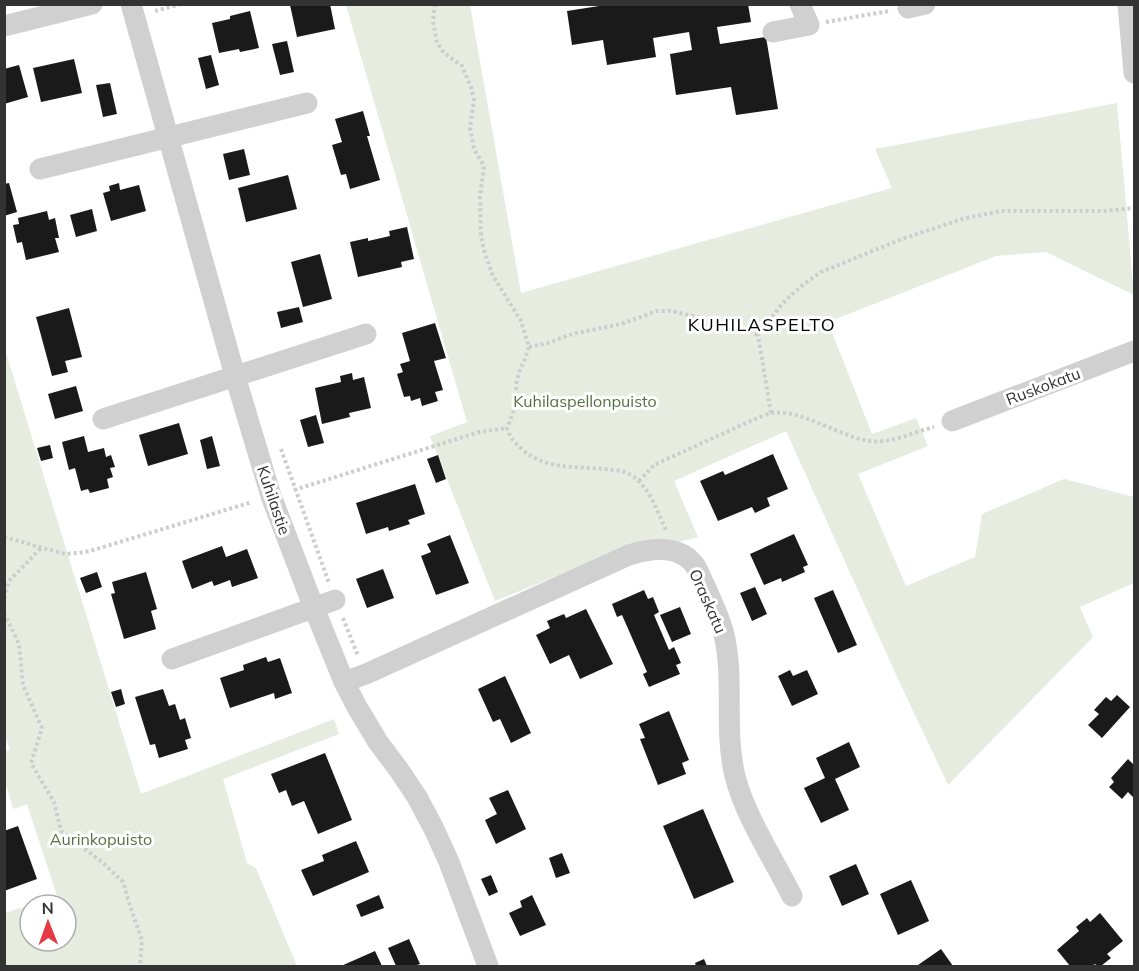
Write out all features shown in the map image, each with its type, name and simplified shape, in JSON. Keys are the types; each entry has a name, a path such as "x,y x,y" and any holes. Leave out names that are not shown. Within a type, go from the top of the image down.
{"street":[{"path":"4,26 92,4"},
{"name":"Kuhilastie","path":"131,4 271,496 344,681 357,708 417,797 434,829 449,862 488,966"},
{"path":"773,32 809,25 800,4"},
{"path":"1128,4 1134,73"},
{"path":"40,169 308,103"},
{"path":"103,418 366,334"},
{"name":"Ruskokatu","path":"952,421 1134,351"},
{"path":"344,681 366,674 629,555 650,550 672,550"},
{"name":"Oraskatu","path":"672,550 685,556 695,566 722,626 728,655 731,753 735,775 749,814 792,896"},
{"path":"172,659 335,600"}],"path":[{"path":"154,4 155,11 181,4"},
{"path":"435,4 433,21 437,43 444,53 462,66 474,99 470,128 474,149 484,166 480,198 485,254 493,276 521,321 529,347 519,372 516,385 517,398 507,428 510,438 530,456 543,462 574,468 617,470 629,474 639,481 649,493 666,530 672,550"},
{"path":"809,25 916,6"},
{"path":"771,413 758,335 782,304 821,272 902,239 971,216 1001,211 1105,211 1134,208"},
{"path":"529,347 572,334 621,324 657,311 670,311 758,335"},
{"path":"639,481 654,465 771,413 790,413 871,442 885,441 952,421"},
{"path":"279,446 335,600 366,674"},
{"path":"4,598 9,581 43,547"},
{"path":"4,613 19,644 23,685 42,728 31,763 54,802 61,831 102,862 123,882 142,940 140,966"}],"green space":[{"name":"Kuhilaspellonpuisto","path":"346,5 470,5 521,293 892,188 875,149 1117,103 1134,295 1046,252 996,256 828,322 872,434 916,418 928,446 858,474 906,586 975,557 982,514 1064,479 1134,497 1134,583 1080,607 1093,637 948,785 786,431 674,481 698,537 679,542 625,549 495,601 430,436 467,422"},
{"name":"Aurinkopuisto","path":"4,346 141,794 334,719 339,734 223,779 247,863 256,868 297,966 5,966 5,913 18,909 18,953 78,953 78,893 56,893 27,804 13,809 5,781 5,752 10,750 4,734"}],"building":[{"path":"330,4 335,29 297,37 290,5"},
{"path":"598,4 748,4 751,22 717,27 720,44 766,37 778,109 736,115 731,87 676,95 670,54 692,50 689,32 653,38 656,57 607,65 603,40 572,45 567,11 599,6"},
{"path":"250,11 259,48 219,53 212,23"},
{"path":"287,41 294,72 280,75 272,44"},
{"path":"211,55 219,85 206,89 198,58"},
{"path":"74,59 82,93 41,102 33,68"},
{"path":"19,65 28,97 4,104 4,69"},
{"path":"110,83 117,114 103,117 96,85"},
{"path":"363,111 370,136 367,136 380,180 350,189 346,174 341,175 332,145 342,142 335,119"},
{"path":"244,149 250,175 229,180 223,154"},
{"path":"288,175 297,209 246,222 238,188"},
{"path":"9,183 17,212 4,216 4,184"},
{"path":"119,183 120,190 139,185 146,211 111,221 103,193 110,191 109,186"},
{"path":"92,209 97,231 76,237 70,215"},
{"path":"47,211 49,220 55,218 59,238 55,238 59,252 26,260 22,242 17,243 13,225 19,224 18,218"},
{"path":"407,227 414,259 401,262 402,267 358,277 350,242 390,236 389,231"},
{"path":"320,254 332,299 303,307 291,262"},
{"path":"299,307 303,322 281,328 277,312"},
{"path":"69,308 82,357 65,361 68,372 52,376 36,317"},
{"path":"435,323 446,358 434,361 443,390 435,392 438,401 422,406 420,398 411,401 410,396 404,397 397,374 403,372 400,364 410,361 402,333"},
{"path":"352,373 353,380 364,377 371,408 349,413 350,417 322,424 315,388 341,382 340,376"},
{"path":"76,386 83,411 55,419 48,394"},
{"path":"316,415 324,443 308,447 300,420"},
{"path":"179,423 188,454 148,466 139,435"},
{"path":"84,436 88,452 104,448 106,457 111,455 115,467 110,468 113,477 107,479 109,488 90,493 88,489 81,491 75,468 69,470 62,442"},
{"path":"212,436 220,466 207,469 200,440"},
{"path":"50,445 53,458 41,461 37,448"},
{"path":"773,454 788,489 767,498 770,506 755,513 752,507 718,521 700,481 723,471 725,475"},
{"path":"438,455 446,479 436,483 427,459"},
{"path":"415,484 425,514 408,520 410,524 389,531 388,527 366,534 356,503"},
{"path":"794,534 808,565 803,567 805,572 782,582 781,578 764,585 750,554"},
{"path":"450,535 469,583 436,595 421,556 431,552 427,544"},
{"path":"222,546 226,557 247,549 258,578 232,587 230,580 214,586 212,581 192,589 182,561"},
{"path":"383,569 394,598 367,608 356,579"},
{"path":"97,572 102,587 86,593 80,578"},
{"path":"146,572 157,609 151,611 156,629 124,639 111,594 115,593 112,582"},
{"path":"755,587 767,614 752,621 740,593"},
{"path":"644,590 648,599 653,597 659,612 654,615 669,650 674,647 681,663 676,665 680,674 649,687 643,674 647,672 622,615 617,617 612,604"},
{"path":"833,590 857,645 838,653 814,598"},
{"path":"680,607 691,634 672,642 660,615"},
{"path":"586,609 613,664 580,679 569,655 550,664 536,635 550,628 547,621 564,614 566,618"},
{"path":"266,657 268,662 280,658 292,693 275,699 274,693 230,708 220,678 244,670 243,665"},
{"path":"790,670 793,676 807,670 818,694 792,706 778,676"},
{"path":"505,676 531,733 511,743 500,719 493,722 478,689"},
{"path":"121,689 125,704 116,707 111,692"},
{"path":"163,689 169,706 175,704 180,720 185,718 191,738 185,740 188,749 159,758 155,744 150,745 135,697"},
{"path":"1117,695 1130,707 1102,738 1088,725 1099,714 1094,710 1106,697 1111,701"},
{"path":"669,711 689,760 682,763 686,774 658,785 640,739 645,738 639,724"},
{"path":"849,742 860,767 835,779 849,810 821,823 804,788 825,778 816,758"},
{"path":"325,753 352,820 318,834 304,801 292,806 286,790 279,793 271,774"},
{"path":"1128,759 1134,765 1134,798 1128,792 1122,799 1109,787 1114,782 1111,778"},
{"path":"508,790 526,829 496,844 485,820 497,814 489,798"},
{"path":"703,809 734,882 694,899 663,826"},
{"path":"18,826 37,879 4,891 4,831"},
{"path":"356,841 369,872 313,896 301,870 324,861 322,855"},
{"path":"562,853 570,873 556,878 549,858"},
{"path":"856,864 869,894 842,906 829,876"},
{"path":"491,875 498,892 489,896 481,879"},
{"path":"911,880 929,921 898,935 880,894"},
{"path":"379,895 384,908 361,917 356,905"},
{"path":"532,895 546,925 520,936 509,913 522,907 520,901"},
{"path":"1100,913 1123,941 1107,954 1111,958 1101,966 1095,964 1070,966 1057,950 1079,931 1076,927 1087,918 1090,922"},
{"path":"409,939 420,964 396,966 388,948"},
{"path":"941,949 953,966 918,965"},
{"path":"375,951 382,966 341,966"},
{"path":"704,959 707,966 696,966 695,963"}],"district":[{"name":"KUHILASPELTO","path":"762,324"}]}
